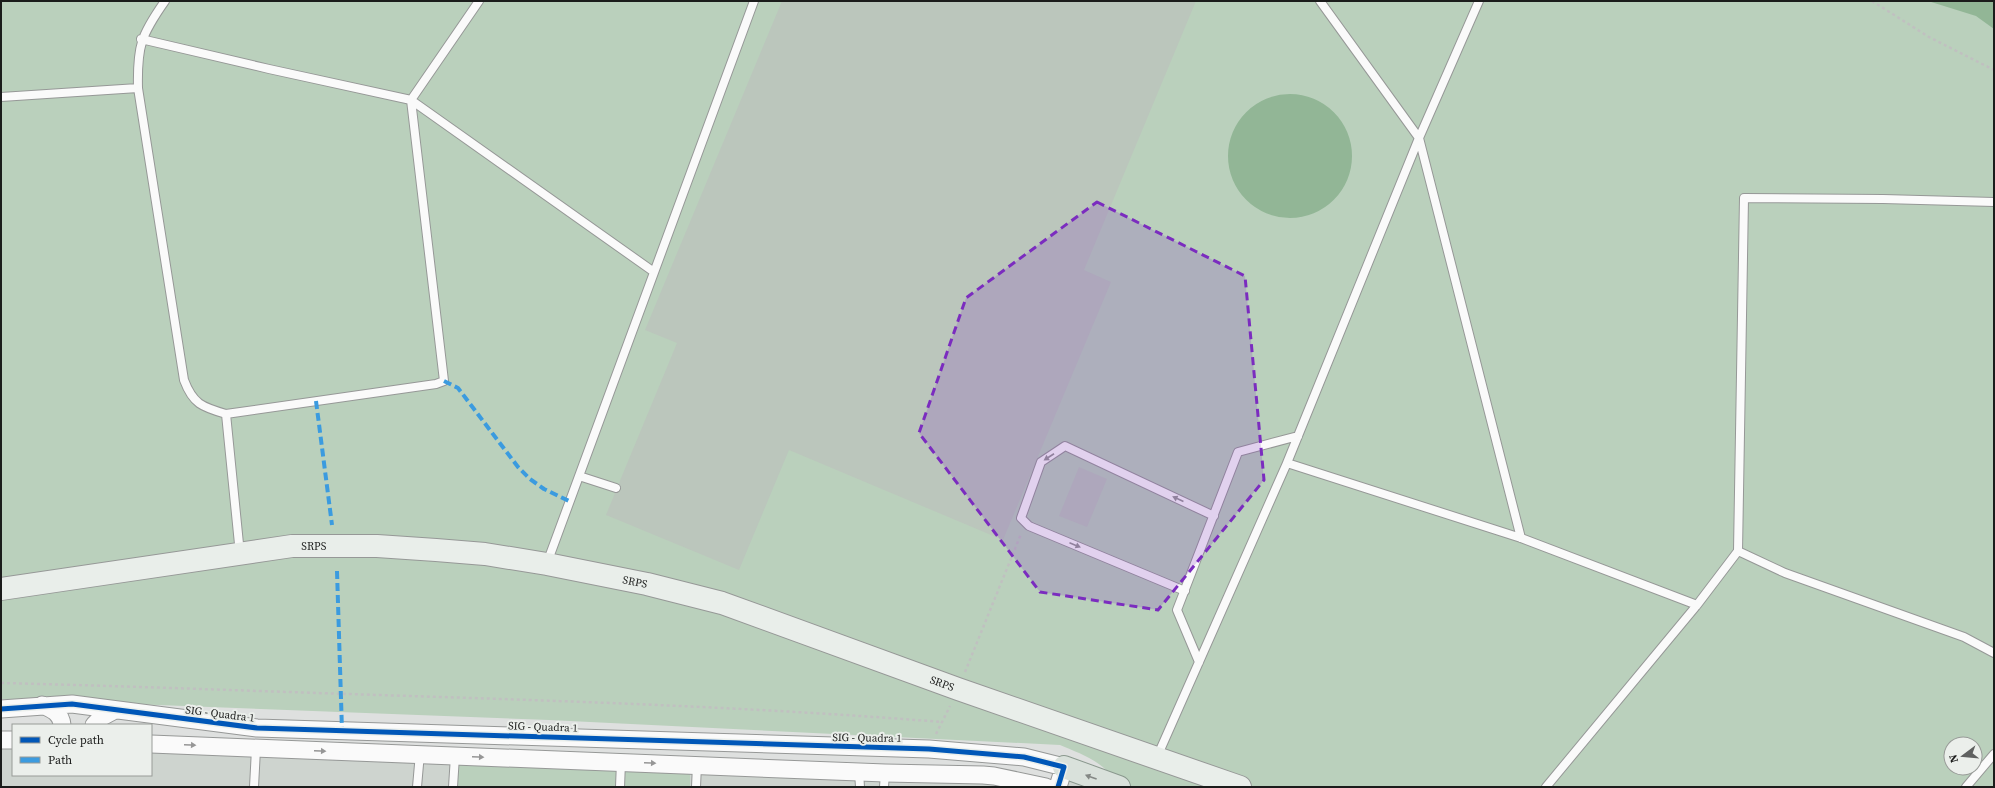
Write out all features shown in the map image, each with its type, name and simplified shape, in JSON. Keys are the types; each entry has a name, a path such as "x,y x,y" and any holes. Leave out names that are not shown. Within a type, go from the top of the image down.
{"main road":[{"name":"SRPS","path":"1,589 292,546 377,546 485,554 547,564 647,584 722,603 958,689 1240,787"},
{"path":"1061,777 1119,787"}],"street":[{"name":"SIG - Quadra 1","path":"1,709 72,704 258,728 929,749 1024,757 1061,777"},
{"path":"42,705 54,710 59,715 62,724"},
{"path":"95,724 102,717 114,710"},
{"path":"1,740 12,740"},
{"path":"152,744 256,749 420,753 455,756 697,765 860,780 994,776 1046,787"}],"lane":[{"path":"165,1 141,39 137,64 138,88 184,380 188,391 195,402 205,408 226,414 359,396 436,384 444,381 411,100 479,1"},
{"path":"547,564 754,1"},
{"path":"1320,1 1419,138 1521,538"},
{"path":"1157,758 1198,662 1287,464 1419,138 1479,1"},
{"path":"141,39 411,100 654,272"},
{"path":"1,97 138,88"},
{"path":"1546,787 1696,606 1738,551 1744,198 1883,199 1994,202"},
{"path":"226,414 240,554"},
{"path":"1198,662 1177,610 1238,452 1298,436"},
{"path":"1185,591 1028,526 1021,518 1041,462 1066,446 1214,516"},
{"path":"1287,464 1521,538 1696,606"},
{"path":"579,476 616,488"},
{"path":"1738,551 1786,573 1964,637 1994,653"},
{"path":"254,787 256,749"},
{"path":"418,787 420,753"},
{"path":"1966,787 1994,754"},
{"path":"453,787 455,756"},
{"path":"620,787 621,762"},
{"path":"696,787 697,765"}],"path":[{"path":"1872,1 1929,37 1994,70"},
{"path":"929,749 958,689 1026,522"},
{"path":"1,683 678,705 942,722"}],"highlighted area":[{"path":"1097,202 1245,276 1264,480 1158,610 1040,592 919,433 966,298"}],"shaded area":[{"path":"1,1 1994,1 1994,787 1117,787 1108,772 1093,760 1060,745 549,720 1,699"},
{"path":"1928,1 1994,1 1994,29 1976,16"},
{"path":"1296,94 1314,98 1325,104 1338,116 1348,132 1352,156 1348,180 1342,191 1330,204 1308,216 1284,218 1266,214 1255,208 1242,196 1230,174 1228,150 1232,132 1238,121 1250,108 1272,96"},
{"path":"1,740 12,741 12,776 152,776 152,746 1114,783 1114,787 1,787"},
{"path":"457,762 690,774 690,787 456,787"}],"building":[{"path":"782,1 1196,1 1084,270 1111,282 1003,540 789,450 739,570 606,515 615,493 621,490 619,483 677,343 645,330"},
{"path":"1079,467 1107,479 1087,527 1059,516"}],"marked path":[{"path":"444,381 458,388 518,467 530,479 544,489 569,501"},
{"path":"316,401 332,525"},
{"path":"337,571 342,731"}],"cycle path":[{"path":"1,709 72,704 257,728 929,749 1024,757 1064,767 1058,787"}]}
